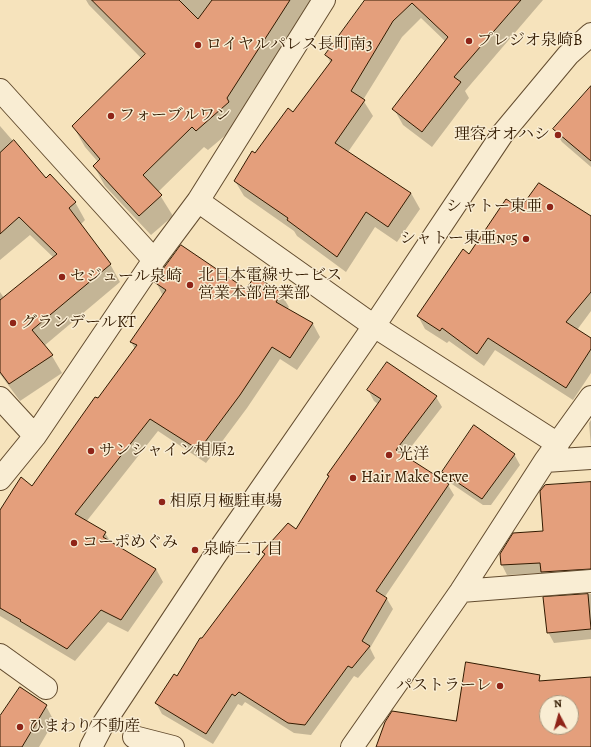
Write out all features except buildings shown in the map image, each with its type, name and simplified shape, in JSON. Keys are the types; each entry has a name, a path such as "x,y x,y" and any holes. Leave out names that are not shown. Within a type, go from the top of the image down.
{"street":[{"path":"0,479 35,436 154,260 198,201 324,0"},
{"path":"91,747 102,726 214,557 374,326 503,133 568,55 591,34"},
{"path":"0,90 154,260"},
{"path":"198,201 374,326 558,444"},
{"path":"352,747 460,591 545,461 591,397"},
{"path":"0,398 35,436"},
{"path":"545,461 591,458"},
{"path":"460,591 591,581"},
{"path":"0,655 46,688"},
{"path":"134,737 173,747"}],"place":[{"name":"プレジオ泉崎B","path":"469,41"},
{"name":"ロイヤルパレス長町南3","path":"198,45"},
{"name":"フォーブルワン","path":"111,116"},
{"name":"理容オオハシ","path":"558,135"},
{"name":"シャトー東亜","path":"550,207"},
{"name":"シャトー東亜№5","path":"526,239"},
{"name":"セジュール泉崎","path":"62,277"},
{"name":"北日本電線サービス 営業本部営業部","path":"190,285"},
{"name":"グランデールKT","path":"13,323"},
{"name":"サンシャイン相原2","path":"91,451"},
{"name":"光洋","path":"389,455"},
{"name":"Hair Make Serve","path":"353,478"},
{"name":"相原月極駐車場","path":"162,502"},
{"name":"コーポめぐみ","path":"74,543"},
{"name":"泉崎二丁目","path":"195,550"},
{"name":"パストラーレ","path":"500,686"},
{"name":"ひまわり不動産","path":"20,727"}]}
